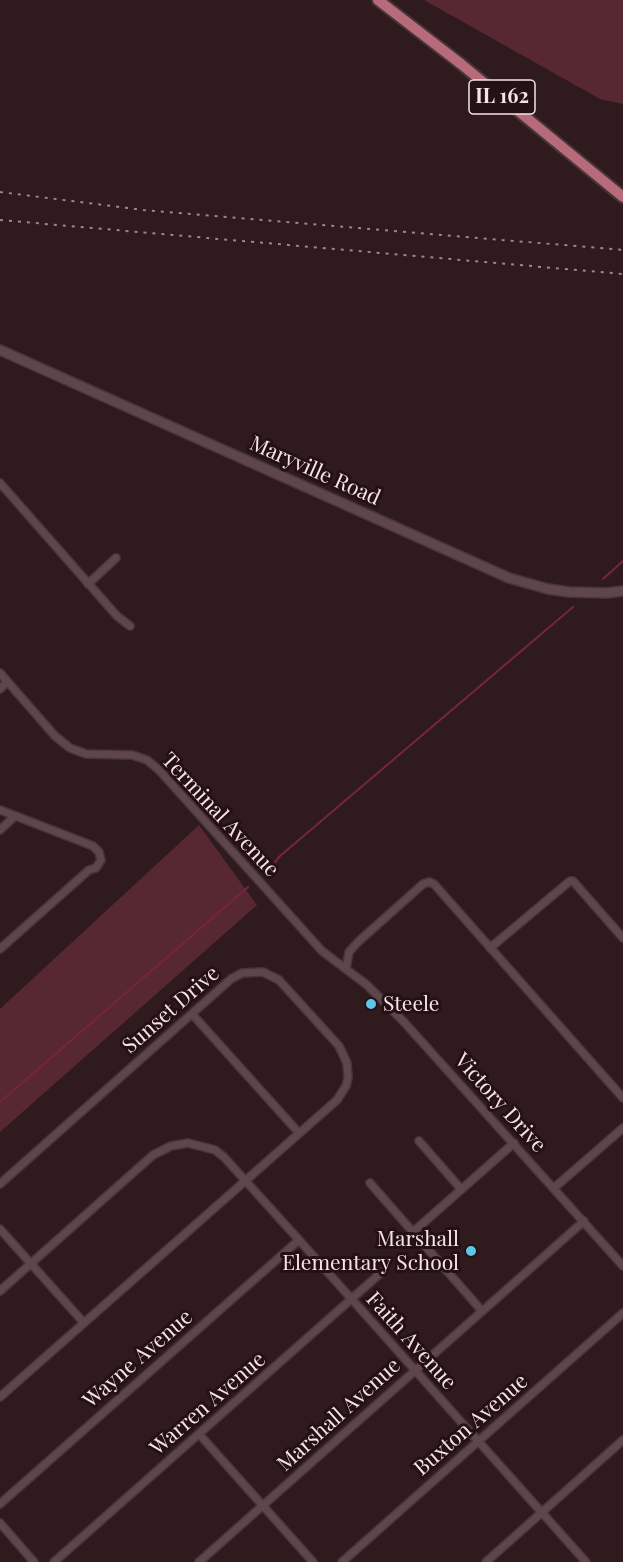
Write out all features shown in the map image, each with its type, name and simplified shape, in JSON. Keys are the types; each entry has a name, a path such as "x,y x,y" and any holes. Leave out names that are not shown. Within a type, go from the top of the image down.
{"main road":[{"name":"IL 162","path":"378,0 461,64 623,197"},
{"name":"Maryville Road","path":"0,350 509,578 548,590 608,593 623,591"}],"street":[{"path":"0,483 121,621 130,626"},
{"path":"88,584 116,558"},
{"name":"Terminal Avenue","path":"0,674 55,736 70,748 86,754 132,755 153,765 242,861 313,943 346,969"},
{"path":"0,688 7,682"},
{"path":"0,810 93,846 100,856 96,868 89,870 0,949"},
{"path":"0,830 15,816"},
{"path":"490,948 570,881 573,881 623,938"},
{"path":"346,969 347,959 353,947 423,884 429,882 434,884 623,1098"},
{"name":"Victory Drive","path":"346,969 368,985 391,1008 623,1266"},
{"name":"Sunset Drive","path":"0,1184 235,976 250,971 263,972 279,980 339,1046 347,1063 346,1086 337,1100 0,1397"},
{"path":"192,1014 298,1133"},
{"path":"554,1188 623,1128"},
{"path":"419,1141 461,1189"},
{"name":"Faith Avenue","path":"0,1291 153,1155 171,1146 188,1143 215,1150 245,1180 586,1562"},
{"path":"413,1232 514,1143"},
{"path":"370,1184 482,1311"},
{"name":"Marshall Avenue","path":"199,1562 584,1221"},
{"path":"0,1229 84,1323"},
{"name":"Wayne Avenue","path":"0,1504 298,1240"},
{"name":"Warren Avenue","path":"54,1562 383,1271"},
{"name":"Buxton Avenue","path":"342,1562 623,1313"},
{"path":"199,1434 313,1562"},
{"path":"486,1562 623,1440"},
{"path":"0,1523 34,1562"}],"shaded area":[{"path":"424,0 623,0 623,104 600,99"},
{"path":"199,825 257,905 0,1132 0,1009"}],"waterway":[{"path":"603,579 623,561"},
{"path":"267,872 280,856 573,607"},
{"path":"0,1102 248,887"}],"railway":[{"path":"0,192 143,210 623,250"},
{"path":"0,220 623,274"}],"place":[{"name":"Steele","path":"371,1004"},
{"name":"Marshall Elementary School","path":"471,1251"}]}
